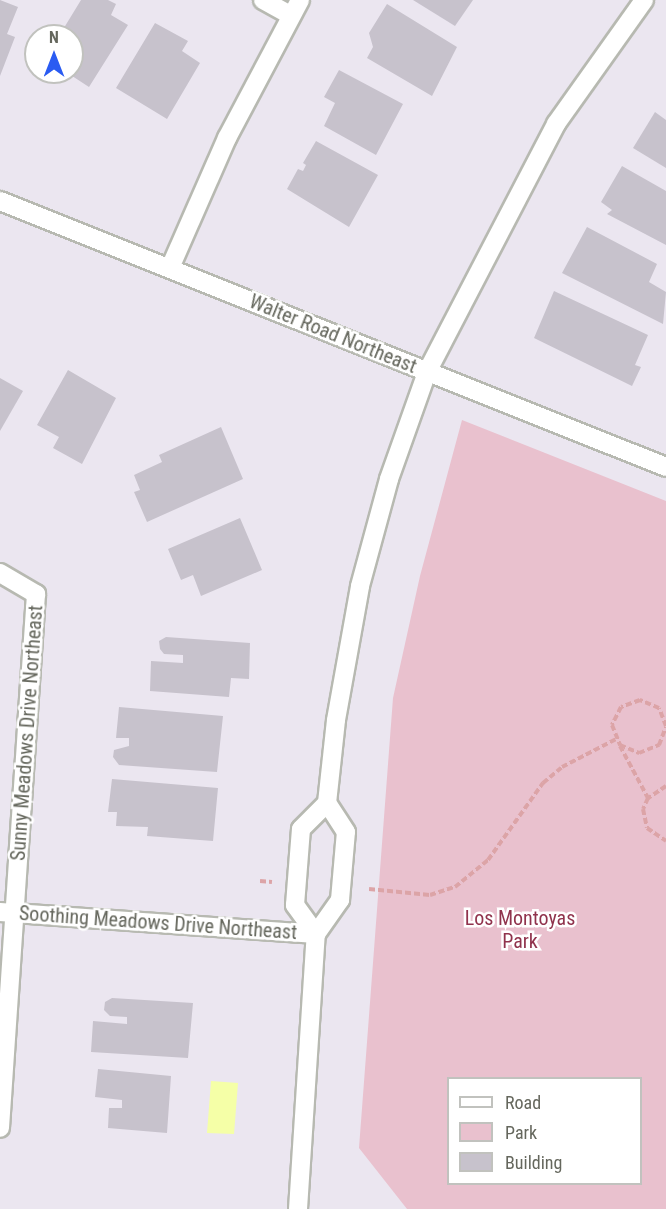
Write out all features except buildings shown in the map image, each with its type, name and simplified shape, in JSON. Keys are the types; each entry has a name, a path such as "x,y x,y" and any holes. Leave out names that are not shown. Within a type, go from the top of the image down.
{"street":[{"path":"170,268 227,138 295,8 263,0"},
{"path":"316,934 295,905 302,829 327,803 336,720 360,586 389,479 427,372 556,124 644,0"},
{"name":"Walter Road Northeast","path":"0,201 666,467"},
{"name":"Sunny Meadows Drive Northeast","path":"0,573 36,594 8,913 0,1128"},
{"path":"298,1209 316,934 340,900 346,832 327,803"},
{"name":"Soothing Meadows Drive Northeast","path":"8,913 316,934"}],"path":[{"path":"620,745 639,753 650,751 658,745 666,727 665,716 650,702 630,701 615,715 612,725 616,739 648,798"},
{"path":"341,887 430,895 455,887 488,860 543,783 562,767 616,739"},
{"path":"666,786 648,798 643,809 647,828 666,841"}],"green space":[{"name":"Los Montoyas Park","path":"462,420 666,501 666,1209 407,1209 359,1148 393,698 420,576"}],"shaded area":[{"path":"211,1081 238,1083 234,1134 207,1133"}]}
